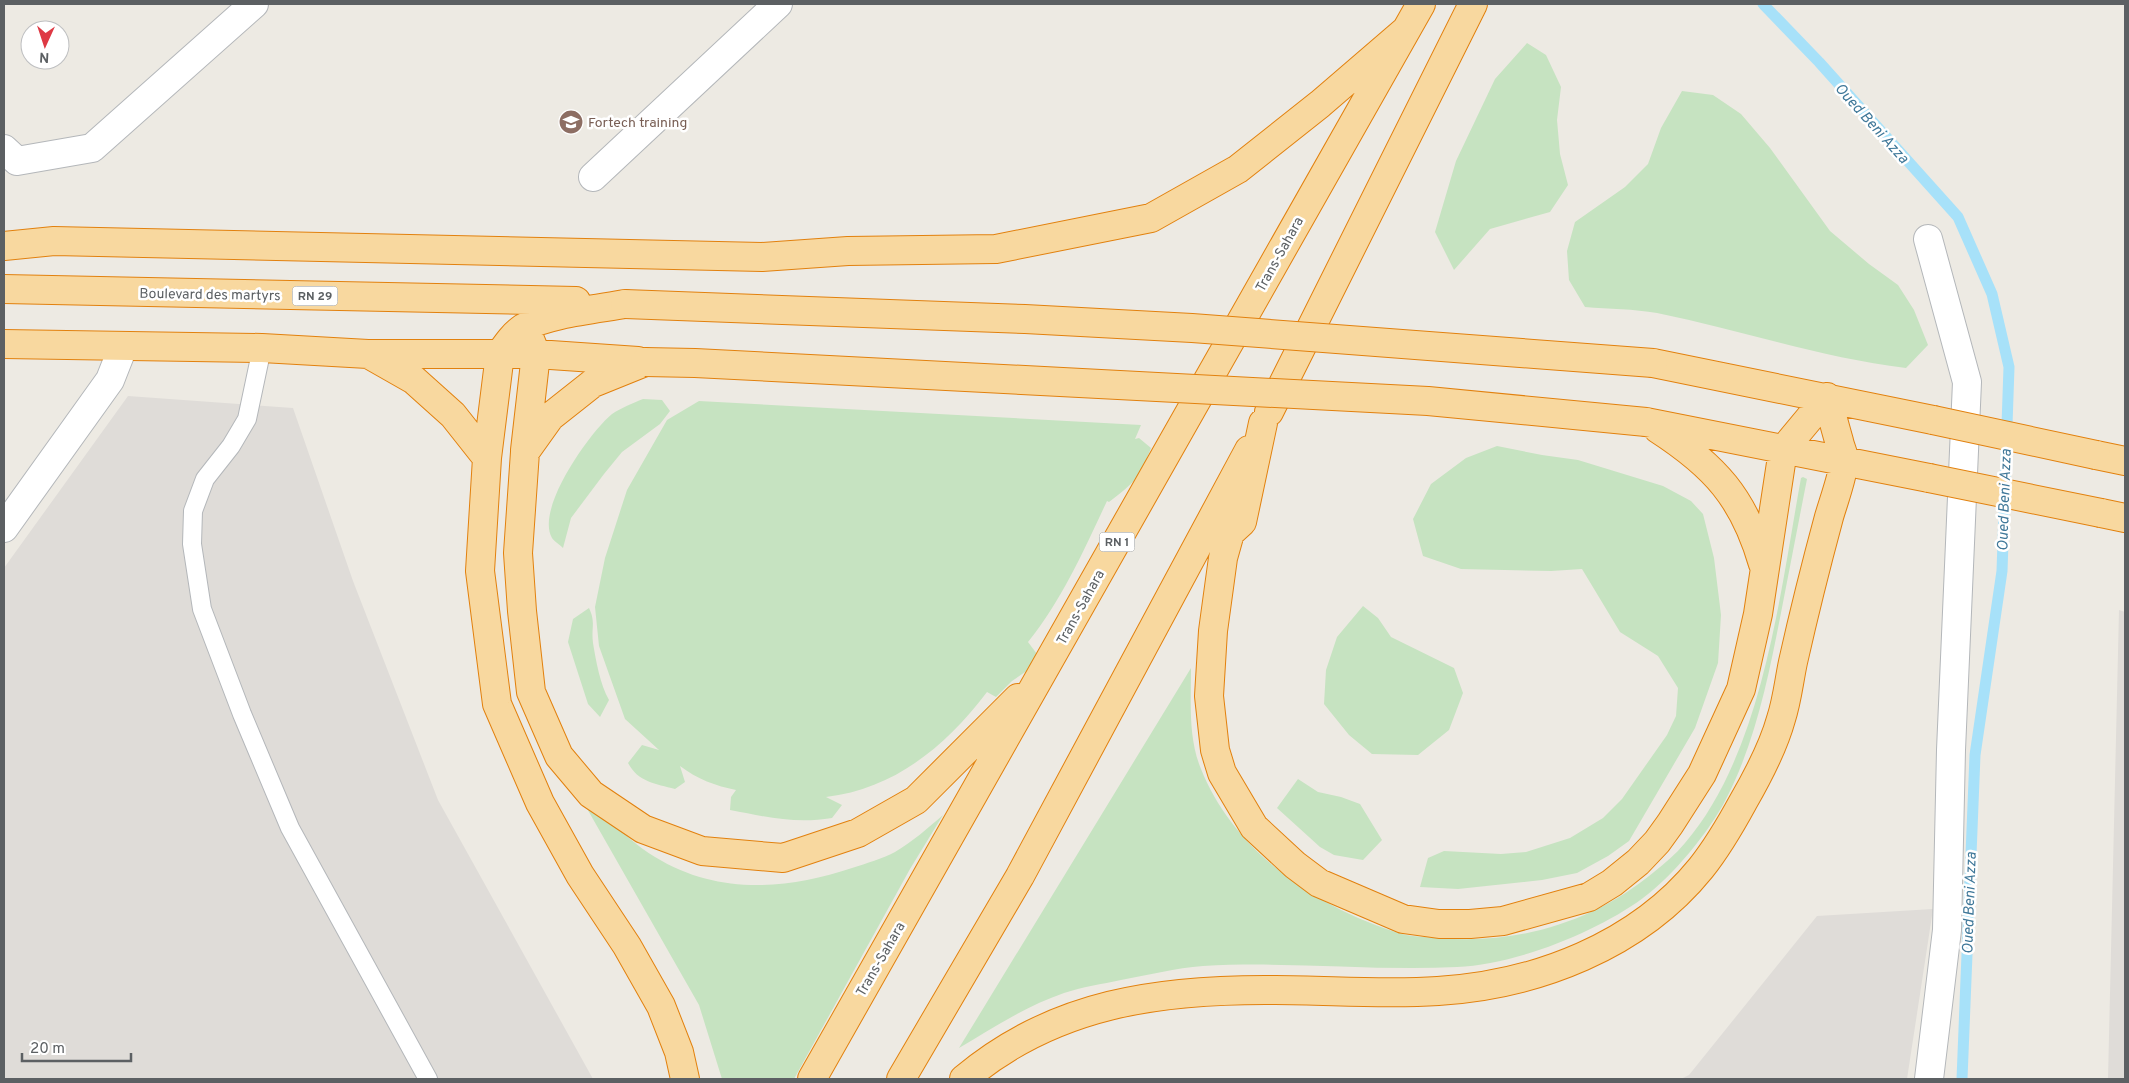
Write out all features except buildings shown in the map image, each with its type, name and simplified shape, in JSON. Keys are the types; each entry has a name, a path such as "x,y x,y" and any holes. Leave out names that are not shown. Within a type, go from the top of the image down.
{"highway":[{"name":"Trans-Sahara","path":"812,1079 1421,4"},
{"path":"901,1079 1020,876 1263,423 1473,4"},
{"path":"4,246 54,241 762,256 848,251 996,249 1151,218 1238,169 1320,104 1406,30"},
{"name":"Boulevard des martyrs","path":"4,289 625,304"},
{"path":"501,300 510,308 524,328 536,354 525,452 518,553 522,612 531,692 559,756 591,794 643,829 702,851 783,858 858,833 916,800 1042,674"},
{"path":"685,1079 678,1052 661,1006 627,946 580,876 540,804 497,704 480,571 487,458 500,354 508,342 524,328 545,319 625,304 1005,318 1192,328 1653,363 1827,397 2125,461"},
{"path":"4,344 262,348 368,354 536,354 645,362 1419,400 1646,422 2113,516"},
{"path":"368,354 414,380 453,415 487,458"},
{"path":"525,452 550,417 593,383 645,362"},
{"path":"1263,423 1242,522 1230,534 1219,580 1210,665 1209,696 1218,757 1226,781 1254,827 1295,865 1319,884 1403,919 1439,924 1503,921 1589,897 1612,883 1638,862 1657,842 1702,774 1741,689 1758,614 1783,450 1827,397"},
{"path":"964,1079 985,1061 1025,1038 1074,1015 1120,1002 1164,995 1227,991 1435,991 1477,988 1549,970 1580,959 1605,946 1639,924 1672,898 1701,868 1728,828 1755,782 1781,720 1813,577 1844,461 1827,397"},
{"path":"1646,422 1678,442 1703,461 1725,484 1743,510 1756,539 1764,569"}],"street":[{"path":"4,149 17,161 92,148 254,4"},
{"path":"592,176 778,4"},
{"path":"1928,239 1967,382 1950,750 1948,930 1929,1079"},
{"path":"4,528 110,380 123,347"}],"lane":[{"path":"262,348 247,419 231,446 205,479 193,511 192,544 202,609 242,714 290,828 428,1079"}],"shaded area":[{"path":"128,396 293,408 353,581 438,800 593,1079 4,1079 4,568"},
{"path":"2119,610 2125,612 2125,1079 2108,1079"},
{"path":"1933,909 1907,1079 1681,1079 1689,1075 1817,916"}],"green space":[{"path":"1527,43 1546,55 1561,87 1557,120 1560,154 1568,185 1550,212 1490,229 1454,270 1435,232 1456,161 1495,79"},
{"path":"1682,91 1713,95 1741,114 1770,148 1830,231 1869,264 1898,285 1914,310 1928,345 1906,368 1843,358 1657,313 1585,307 1569,280 1567,251 1575,222 1625,187 1648,164 1661,128"},
{"path":"643,399 662,400 670,411 660,424 622,452 604,474 571,518 563,548 552,538 549,525 551,509 567,472 602,423 612,414"},
{"path":"699,401 1141,425 1135,439 1139,438 1151,448 1143,467 1131,484 1109,502 1107,501 1062,592 1028,642 1037,654 1028,670 1012,681 996,697 987,692 955,730 937,746 897,774 875,785 826,797 842,805 832,818 819,820 781,819 730,810 731,797 736,790 693,775 680,766 685,782 675,789 648,781 637,774 628,763 642,745 659,750 625,719 599,646 595,607 605,558 627,490 667,420"},
{"path":"1497,446 1578,460 1663,486 1691,501 1703,514 1714,558 1721,615 1718,663 1695,728 1629,841 1608,856 1577,873 1542,880 1458,889 1420,887 1428,858 1444,851 1501,854 1526,852 1570,838 1603,818 1622,799 1667,735 1676,716 1678,688 1658,656 1620,632 1582,569 1551,571 1461,569 1423,556 1413,519 1431,484 1466,458"},
{"path":"1801,478 1807,479 1765,687 1753,733 1736,778 1719,812 1689,853 1654,889 1624,911 1555,945 1480,965 1425,968 1266,965 1203,966 1085,987 1036,1004 959,1048 1191,668 1191,720 1194,745 1201,769 1216,799 1235,826 1257,851 1282,873 1310,893 1340,909 1371,923 1406,935 1468,939 1497,938 1553,926 1580,917 1631,889 1666,862 1685,843 1712,806 1733,764 1750,718 1764,670 1776,620"},
{"path":"1363,606 1378,618 1391,637 1454,668 1463,693 1449,730 1418,755 1372,754 1349,735 1324,704 1326,670 1337,637"},
{"path":"589,608 593,621 593,643 597,665 609,700 600,717 588,704 568,642 573,619"},
{"path":"569,777 620,830 643,849 679,869 703,878 727,883 752,885 802,881 852,868 895,852 943,815 910,869 794,1079 722,1079 699,1005"},
{"path":"1298,779 1318,792 1341,797 1360,804 1382,840 1363,860 1334,855 1320,847 1277,808"}],"waterway":[{"name":"Oued Beni Azza","path":"1763,4 1819,62 1958,217 1992,294 2009,367 2002,571 1975,755 1962,1079"}],"place":[{"name":"Fortech training","path":"571,122"}]}
